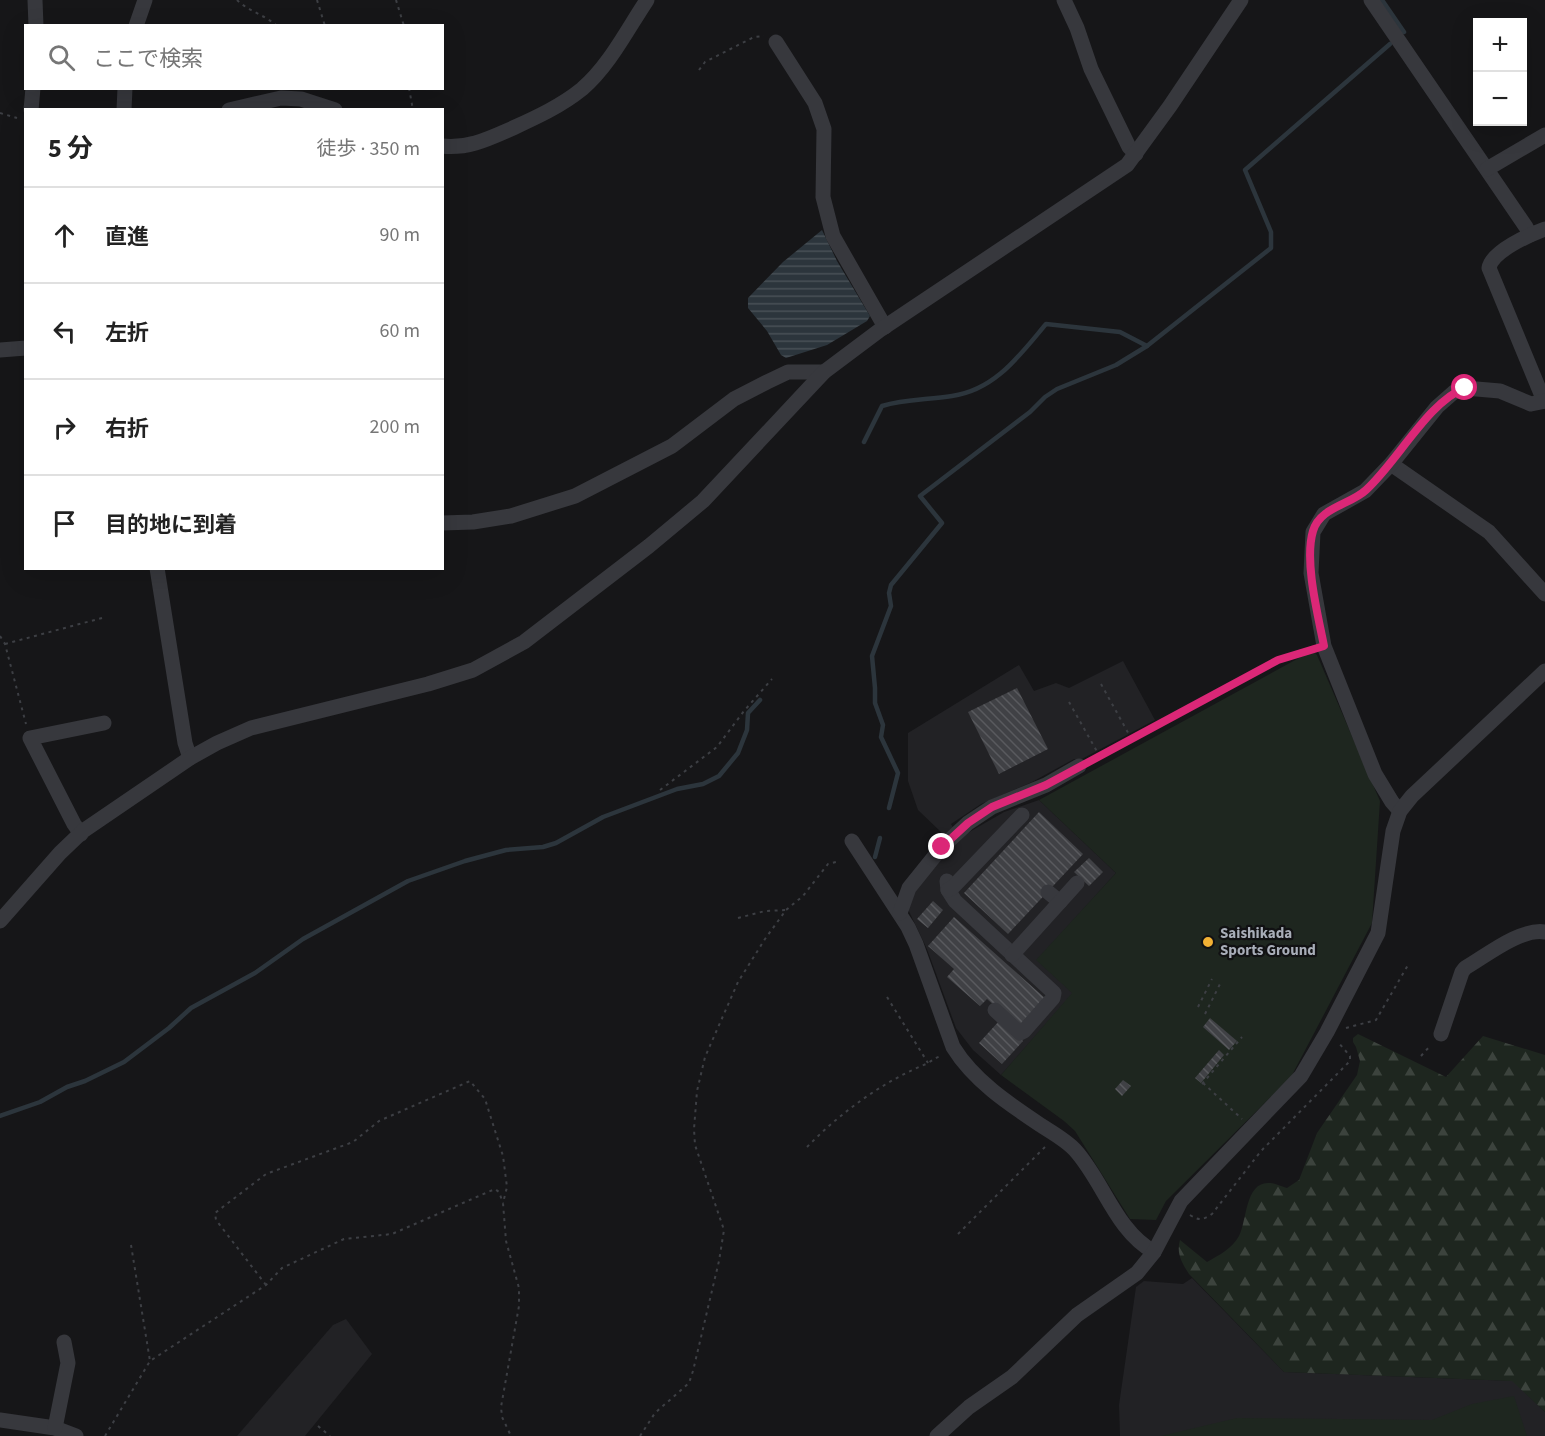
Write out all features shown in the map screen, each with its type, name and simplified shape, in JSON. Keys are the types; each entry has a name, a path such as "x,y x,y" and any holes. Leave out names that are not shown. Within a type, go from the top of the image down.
{"street":[{"path":"35,0 36,24"},
{"path":"137,24 145,0"},
{"path":"444,146 476,144 570,99 601,68 647,0"},
{"path":"1065,0 1091,69 1129,147 1136,154"},
{"path":"0,921 60,853 81,834 190,758 217,743 251,728 428,684 473,670 524,642 649,546 702,501 824,372 885,327 1119,172 1136,154 1241,0"},
{"path":"1371,0 1530,235"},
{"path":"776,42 815,104 824,129 823,197 833,236 885,327"},
{"path":"32,108 33,90"},
{"path":"124,108 125,90"},
{"path":"237,108 280,98 301,99 329,108"},
{"path":"1487,169 1545,135"},
{"path":"1400,811 1375,774 1324,646 1311,573 1313,532 1324,514 1365,491 1391,464 1437,407 1454,393 1465,388 1500,391 1531,404 1545,401 1490,268 1492,260 1497,255 1530,235 1545,229"},
{"path":"0,350 24,348"},
{"path":"444,523 473,522 511,516 574,496 672,446 734,399 767,382 788,372 824,372"},
{"path":"1391,464 1489,532 1545,594"},
{"path":"157,570 185,743 190,758"},
{"path":"937,1436 969,1407 1011,1377 1077,1315 1137,1273 1154,1252 1181,1201 1301,1076 1330,1034 1378,933 1393,831 1400,811 1412,796 1545,671"},
{"path":"81,834 30,738 104,723"},
{"path":"900,913 909,888 942,847 968,823 992,807 1046,785 1079,766"},
{"path":"995,1010 1020,1033 1053,998 1054,993 955,901 947,885 952,888 1022,815"},
{"path":"852,841 900,913 916,944 953,1047 960,1059 1006,1102 1075,1149 1132,1236 1154,1252"},
{"path":"1012,955 1077,883"},
{"path":"1048,892 1060,902"},
{"path":"1441,1034 1465,968 1520,936 1531,932 1545,932"},
{"path":"55,1428 68,1363 64,1342"},
{"path":"0,1420 55,1428 76,1436"}],"path":[{"path":"237,0 243,6 261,14 274,24"},
{"path":"317,0 321,6 325,24"},
{"path":"396,0 403,24"},
{"path":"699,70 705,62 754,37 761,35 771,37 776,42"},
{"path":"409,90 413,108"},
{"path":"0,113 17,118"},
{"path":"5,644 102,618"},
{"path":"0,636 5,644 30,738"},
{"path":"1079,766 1278,660 1324,646"},
{"path":"660,790 717,747 772,679"},
{"path":"1101,684 1131,738"},
{"path":"1068,702 1099,755"},
{"path":"640,1436 655,1413 689,1383 719,1261 724,1230 697,1154 694,1137 697,1091 705,1057 738,982 786,910 803,896 828,864 836,862"},
{"path":"738,918 765,911 786,910"},
{"path":"1176,1208 1197,1220 1204,1220 1212,1214 1261,1151 1350,1061 1348,1053 1330,1034 1376,1020 1408,965"},
{"path":"1198,1007 1212,979"},
{"path":"1205,1014 1220,984"},
{"path":"886,997 928,1063"},
{"path":"1242,1037 1202,1083 1244,1121"},
{"path":"807,1147 826,1126 907,1071 940,1056 960,1059"},
{"path":"266,1285 216,1220 216,1213 266,1174 353,1142 379,1121 470,1081 485,1100 503,1156 507,1187 503,1203"},
{"path":"958,1234 1056,1136"},
{"path":"105,1436 150,1361 266,1285 282,1268 344,1239 392,1234 495,1189 499,1192 503,1203 506,1241 519,1288 519,1306 501,1407 502,1417 511,1436"},
{"path":"132,1245 150,1361"},
{"path":"318,1426 330,1436"}],"shaded area":[{"path":"822,230 837,261 870,316 867,321 827,345 786,358 781,355 767,331 748,308 748,298 783,262"},
{"path":"1123,661 1155,720 1080,760 1074,759 1032,782 981,804 951,824 959,838 1004,812 1039,800 1116,873 1037,960 1073,993 1001,1075 973,1050 956,1028 927,949 905,903 949,850 941,832 918,810 908,781 908,733 1019,665 1034,691 1056,683 1069,688"},
{"path":"1192,1278 1284,1372 1513,1381 1545,1412 1545,1436 1120,1436 1119,1405 1136,1287 1144,1281 1183,1284"},
{"path":"346,1319 372,1354 305,1436 237,1436 333,1325"}],"green space":[{"name":"Saishikada Sports Ground","path":"1310,652 1317,655 1380,801 1372,923 1291,1077 1166,1201 1156,1220 1130,1219 1075,1131 1001,1075 1072,993 1036,960 1116,873 1039,800"},
{"path":"1358,1034 1446,1077 1483,1036 1545,1055 1545,1412 1512,1381 1284,1372 1189,1274 1182,1262 1179,1254 1180,1240 1207,1262 1236,1241 1255,1189 1261,1184 1269,1183 1287,1188 1299,1180 1317,1133 1357,1075 1360,1061 1353,1038"},
{"path":"1514,1396 1527,1436 1161,1436 1237,1418 1432,1420 1472,1404"}],"building":[{"path":"1017,688 1048,749 999,774 968,712"},
{"path":"1039,812 1083,854 1008,934 964,893"},
{"path":"1089,858 1103,872 1089,886 1074,872"},
{"path":"933,901 943,910 928,928 917,919"},
{"path":"954,917 1046,999 1020,1028 987,999 980,1006 947,977 954,969 928,946"},
{"path":"1210,1018 1237,1041 1229,1050 1203,1027"},
{"path":"1000,1020 1023,1041 1002,1064 979,1043"},
{"path":"1219,1050 1224,1055 1201,1083 1195,1078"},
{"path":"1123,1080 1131,1086 1122,1096 1115,1089"}],"waterway":[{"path":"1382,0 1404,32"},
{"path":"889,808 898,773 881,737 883,725 875,703 872,656 891,606 889,593 891,585 942,523 920,496 1030,412 1045,397 1057,389 1116,365 1147,346 1271,248 1271,232 1245,170 1390,44"},
{"path":"864,442 882,406 952,396 981,387 1005,370 1046,324 1120,332 1147,346"},
{"path":"0,1116 40,1102 67,1087 124,1062 191,1008 255,973 303,939 408,881 465,861 506,850 543,847 556,843 603,817 677,789 703,784 719,776 738,753 747,730 748,713 760,700"},
{"path":"875,857 880,838"}],"place":[{"name":"Saishikada Sports Ground","path":"1208,942"}],"route":[{"path":"942,847 968,823 992,807 1046,785 1278,660 1324,646 1311,573 1313,532 1318,521 1324,514 1365,491 1391,464 1437,407 1447,397 1465,388"}]}
